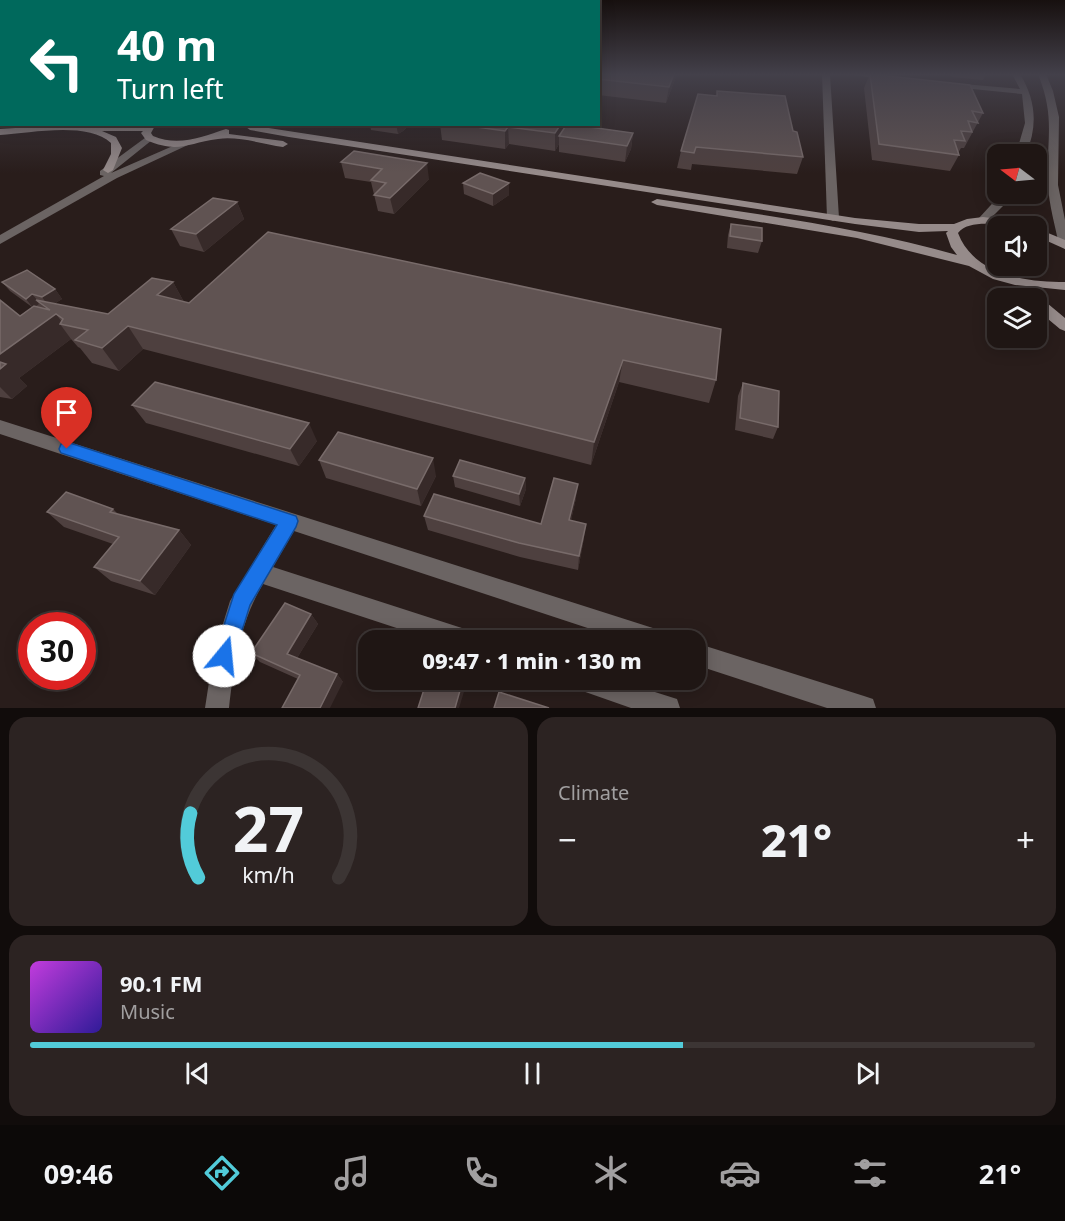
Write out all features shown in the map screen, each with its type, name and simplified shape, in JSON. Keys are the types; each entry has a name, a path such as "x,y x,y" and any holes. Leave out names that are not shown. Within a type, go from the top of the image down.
{"street":[{"path":"828,107 833,218"},
{"path":"1025,144 1030,130 1028,107"},
{"path":"1061,107 1064,117 1053,184 1065,245"},
{"path":"218,136 234,126"},
{"path":"250,126 833,218 919,228 956,227 967,222 987,221"},
{"path":"0,132 78,128 150,130 169,144 185,144"},
{"path":"78,128 105,135 113,140 118,153 108,170"},
{"path":"83,190 150,130"},
{"path":"0,240 83,190 185,144 218,136 467,171 859,234 922,248 975,264 1006,279 1018,288"},
{"path":"983,220 999,204"},
{"path":"956,227 952,232 954,244 975,264"},
{"path":"1047,236 1065,245"},
{"path":"1006,279 1046,287 1065,286"},
{"path":"1047,310 1065,326"},
{"path":"0,427 625,630"},
{"path":"217,708 224,656 241,601 290,521"},
{"path":"258,572 435,630"},
{"path":"706,657 864,708"},
{"path":"603,690 627,701 668,708"}],"building":[{"path":"694,107 788,107 793,131 797,132 803,157 696,147 694,153 681,151"},
{"path":"874,107 980,107 983,113 972,111 978,123 968,121 972,132 961,131 965,141 954,140 959,155 879,144"},
{"path":"469,126 560,126 555,133 508,127 505,131"},
{"path":"566,126 633,133 627,146 559,136"},
{"path":"354,151 427,163 390,198 374,195 386,183 371,180 382,169 341,162"},
{"path":"480,173 509,183 493,194 463,183"},
{"path":"213,198 237,202 196,234 171,229"},
{"path":"731,224 762,228 762,241 730,236"},
{"path":"268,232 721,329 716,380 623,360 594,442 128,326 102,348 75,340 88,330 60,324 63,319 56,314 0,354 0,300 20,316 34,306 50,310 36,300 108,314 152,278 173,282 157,295 189,303"},
{"path":"27,270 55,289 42,297 32,294 26,299 2,282"},
{"path":"155,382 309,423 290,449 132,405"},
{"path":"743,383 779,391 778,427 740,418"},
{"path":"338,432 433,458 417,489 319,460"},
{"path":"460,460 525,478 519,494 453,476"},
{"path":"554,478 578,484 569,520 586,524 579,556 519,543 424,516 434,494 541,524"},
{"path":"66,492 113,509 110,512 179,530 140,581 94,567 119,537 47,512"},
{"path":"285,603 311,614 287,654 337,674 320,708 282,708 300,675 251,653"},
{"path":"424,690 460,690 455,708 418,708"},
{"path":"499,692 549,708 494,708"}],"route":[{"path":"67,449 290,521 241,601 224,656"}]}
